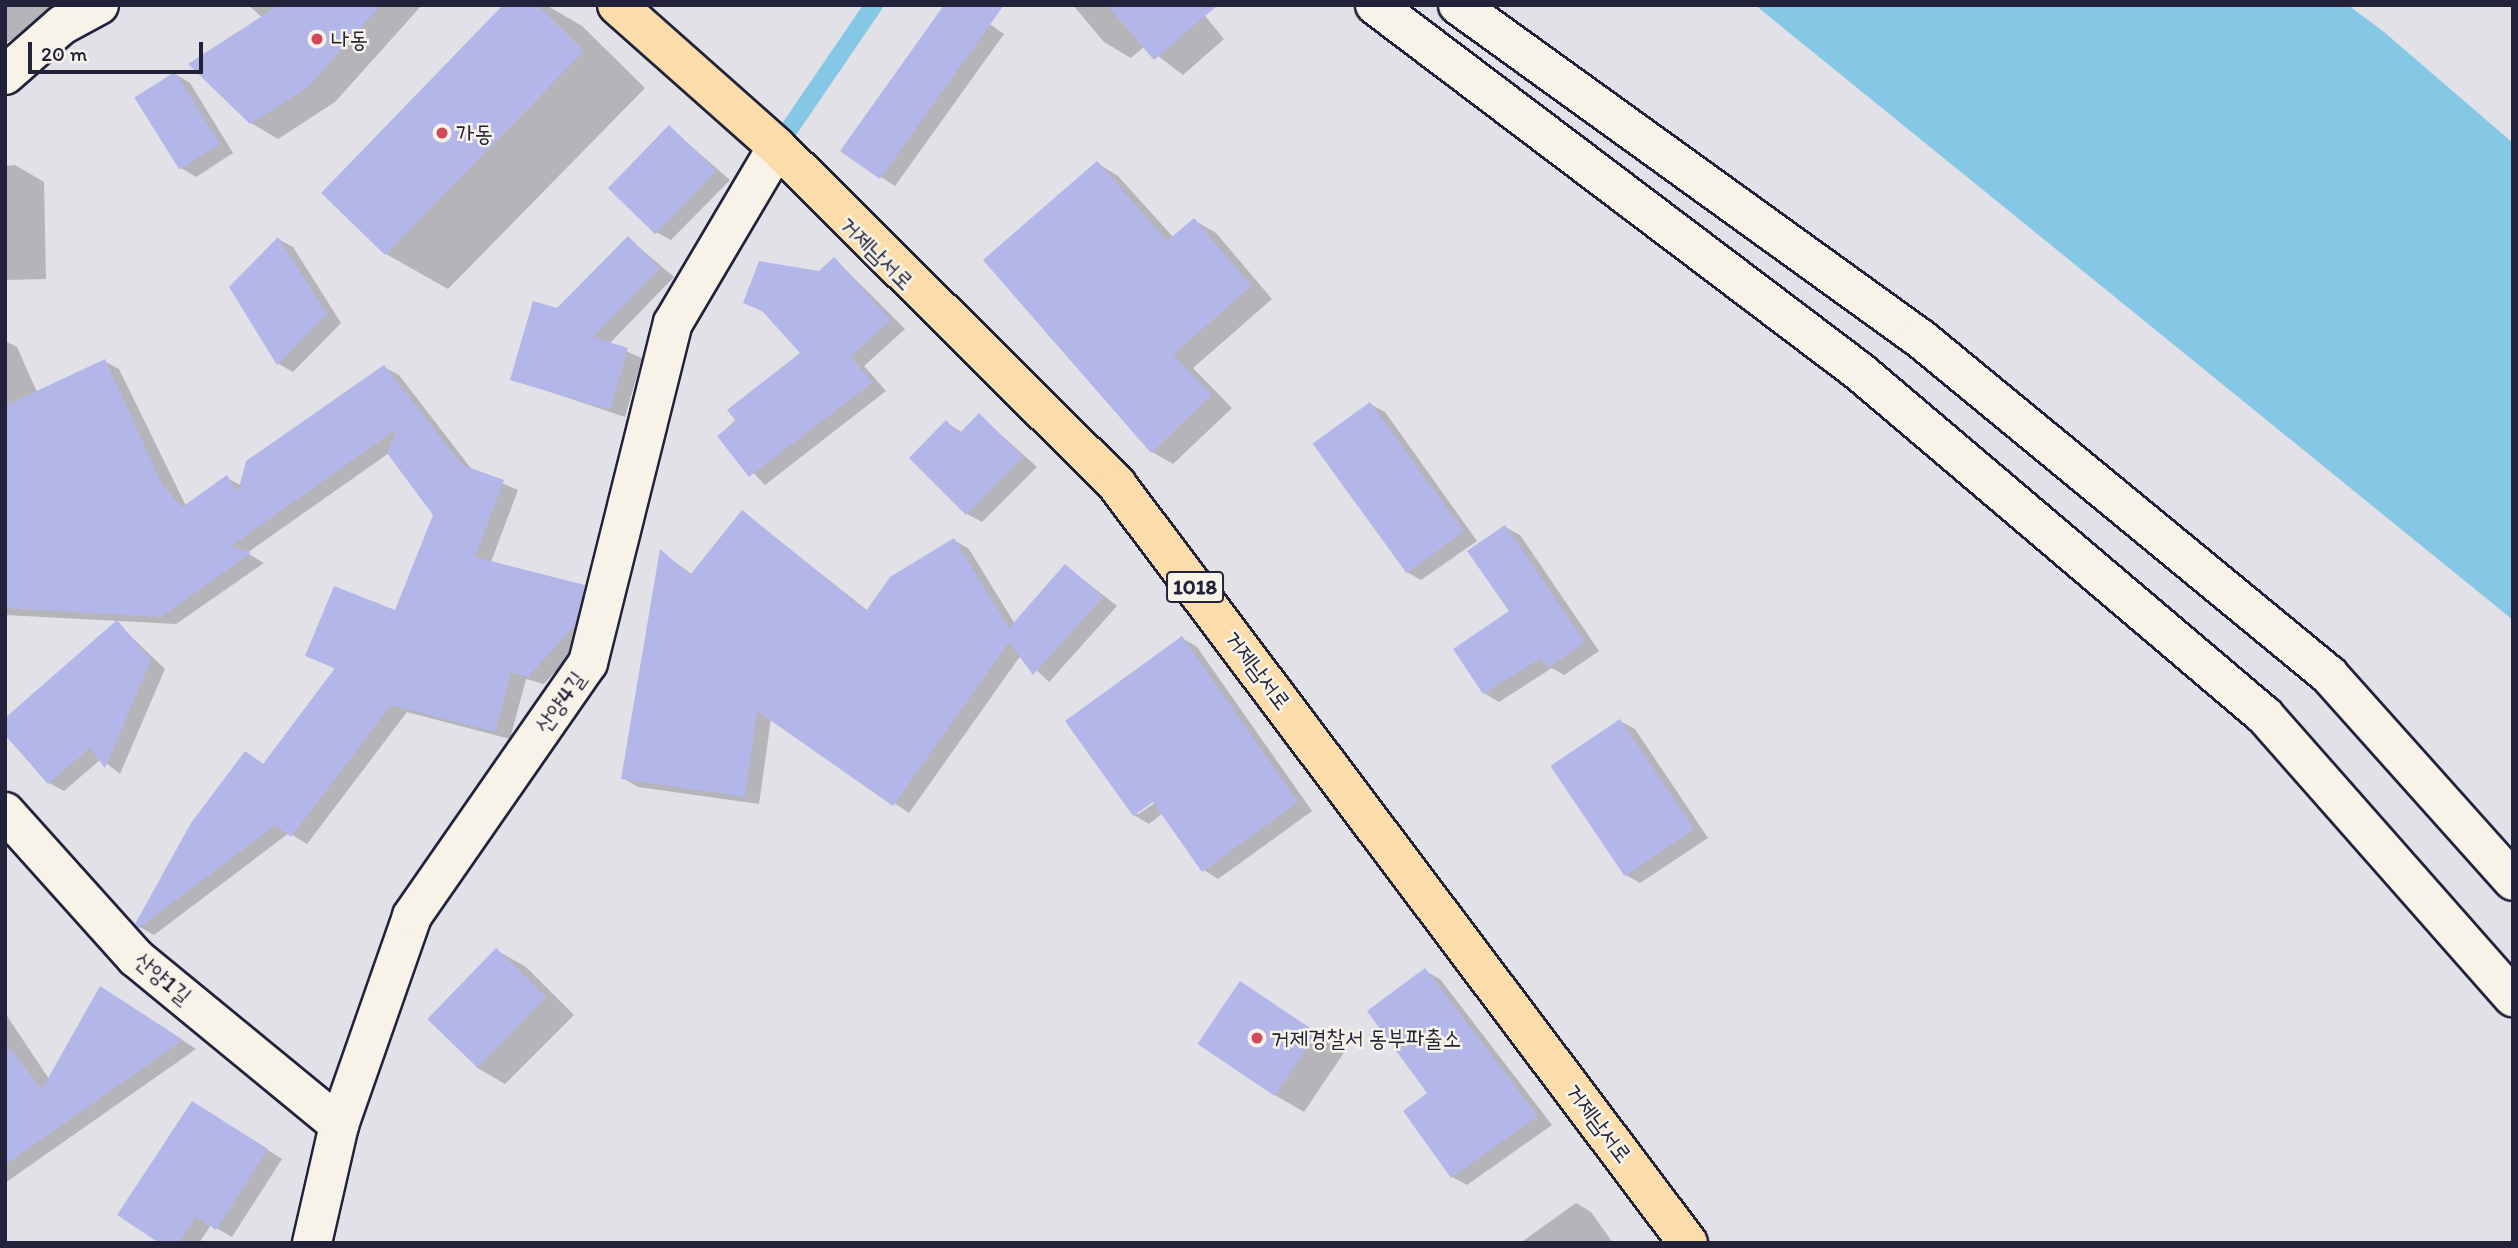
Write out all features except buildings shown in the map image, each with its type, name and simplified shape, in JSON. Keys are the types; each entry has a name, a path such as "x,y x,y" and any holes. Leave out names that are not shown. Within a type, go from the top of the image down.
{"main road":[{"name":"거제남서로","path":"617,5 777,148 1117,485 1688,1243"}],"street":[{"path":"5,75 62,26 99,5"},
{"path":"1375,5 1860,372 2265,716 2513,998"},
{"path":"1458,5 1921,339 2318,666 2513,881"},
{"name":"산양4길","path":"312,1243 340,1125 412,916 587,663 673,323 777,148"},
{"name":"산양1길","path":"5,812 136,958 340,1125"}],"water":[{"path":"1755,5 2348,5 2384,32 2513,143 2513,620"}],"waterway":[{"path":"777,147 874,5"}],"place":[{"name":"나동","path":"317,39"},
{"name":"가동","path":"442,133"},
{"name":"거제경찰서 동부파출소","path":"1257,1038"}]}
